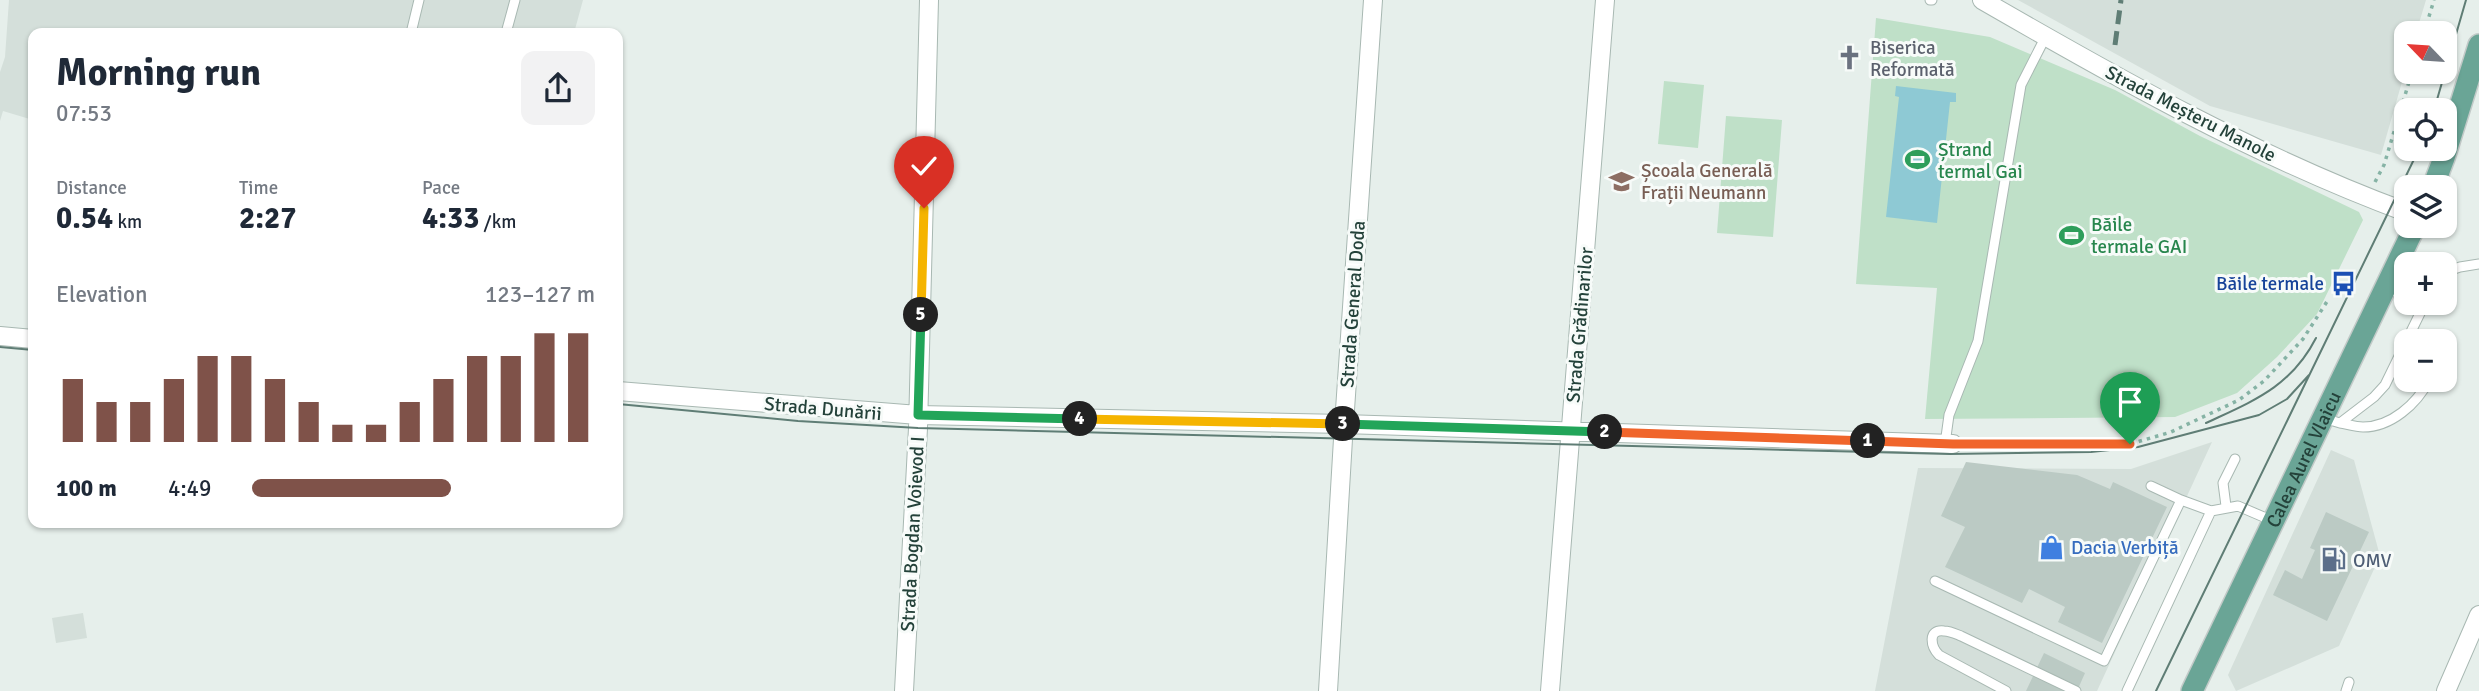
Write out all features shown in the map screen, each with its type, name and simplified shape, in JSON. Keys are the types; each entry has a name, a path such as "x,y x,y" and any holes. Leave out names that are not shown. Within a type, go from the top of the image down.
{"main road":[{"path":"2437,175 2449,145 2479,46"},
{"name":"Calea Aurel Vlaicu","path":"2199,688 2273,521 2331,421 2385,287 2409,238"}],"street":[{"name":"Strada Bogdan Voievod I","path":"904,691 918,415 929,0"},
{"name":"Strada General Doda","path":"1328,691 1373,0"},
{"name":"Strada Grădinarilor","path":"1550,691 1605,0"},
{"name":"Strada Meșteru Manole","path":"1982,0 2259,150 2394,207"},
{"path":"0,336 28,339"},
{"name":"Strada Dunării","path":"623,391 918,415 1570,430 1949,444"},
{"path":"2446,691 2479,615"}],"lane":[{"path":"412,28 419,0"},
{"path":"507,28 515,0"},
{"path":"1949,444 1949,415 1978,341 2021,85 2046,36"},
{"path":"2457,268 2479,264"},
{"path":"2385,287 2394,291"},
{"path":"2331,421 2374,397 2385,385 2394,367"},
{"path":"2331,421 2361,427 2376,425 2412,406 2422,392"},
{"path":"2226,506 2224,483 2235,459"},
{"path":"2151,486 2211,510 2238,506 2273,521"},
{"path":"1935,580 2104,661 2181,500"},
{"path":"2127,691 2211,510"},
{"path":"2006,691 1939,655 1933,649 1933,635 1938,631 1946,631 1961,636 2076,691"}],"path":[{"path":"2428,21 2434,0"},
{"path":"2368,197 2384,165 2408,84"},
{"path":"1949,444 2130,444 2171,432 2230,405 2264,382 2303,339 2328,300"}],"shaded area":[{"path":"9,0 583,0 575,28 28,28 28,118 3,111 0,121 0,72 5,57"},
{"path":"2018,0 2426,0 2420,21 2394,21 2394,84 2401,84 2397,98 2394,98 2394,110 2381,155 2210,106"},
{"path":"2212,442 2097,691 1875,691 1918,468 2131,469"},
{"path":"2331,450 2354,460 2380,556 2339,646 2236,691 2228,675"},
{"path":"83,613 87,638 56,643 52,618"}],"green space":[{"name":"Ștrand termal Gai","path":"1876,18 1990,37 2115,90 2200,136 2359,212 2363,220 2317,314 2277,357 2237,393 2175,417 1925,419 1937,288 1856,284"},
{"path":"1664,81 1704,85 1698,148 1658,144"},
{"path":"1726,116 1782,120 1773,237 1717,233"}],"water":[{"name":"Ștrand termal Gai","path":"1896,86 1956,93 1956,102 1950,102 1937,223 1886,217 1899,97 1895,96"}],"building":[{"name":"Dacia Verbiță","path":"1966,462 2077,475 2110,489 2113,482 2167,507 2102,643 2058,622 2065,607 2029,589 2022,603 1945,567 1965,527 1941,516"},
{"name":"OMV","path":"2326,512 2369,532 2327,621 2273,595 2285,570 2302,579 2315,550 2310,548"},
{"path":"2044,653 2085,673 2077,691 2026,691"}],"tram line":[{"path":"2437,98 2466,0"},
{"path":"2156,691 2413,161"},
{"path":"2206,423 2255,399 2283,381 2306,355 2316,338"},
{"path":"0,347 28,350"},
{"path":"623,404 798,421 918,428 1950,454 2091,452 2138,447 2259,415 2287,399 2309,375"}],"railway":[{"path":"2115,45 2121,0"}],"place":[{"name":"Biserica Reformată","path":"1850,58"},
{"name":"Ștrand termal Gai","path":"1918,160"},
{"name":"Școala Generală Frații Neumann","path":"1621,181"},
{"name":"Băile termale GAI","path":"2071,235"},
{"name":"Băile termale","path":"2344,283"},
{"name":"Dacia Verbiță","path":"2051,547"},
{"name":"OMV","path":"2333,560"}],"route":[{"path":"924,208 918,415 1570,430 1945,444 2130,444"}]}
